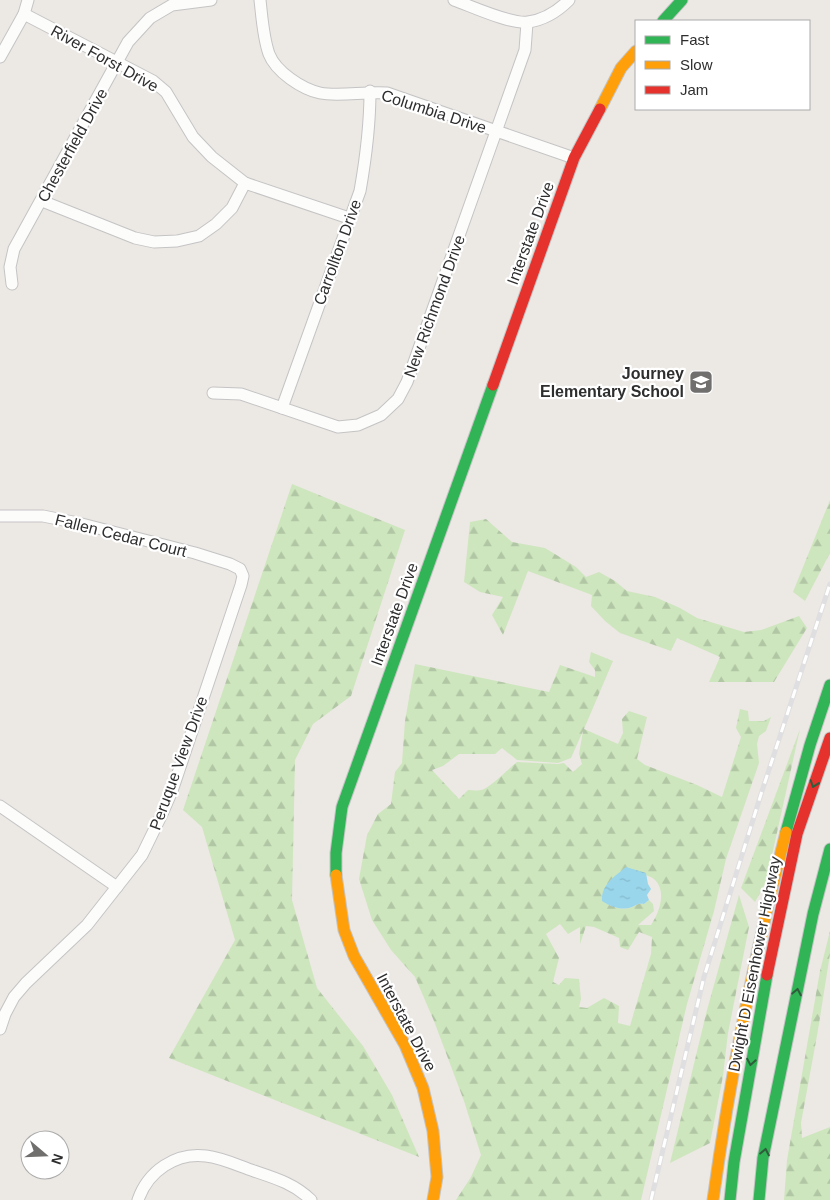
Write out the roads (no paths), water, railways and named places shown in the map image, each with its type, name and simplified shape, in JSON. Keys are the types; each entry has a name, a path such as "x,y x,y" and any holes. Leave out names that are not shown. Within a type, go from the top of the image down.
{"main road":[{"path":"664,20 682,0"},
{"name":"Interstate Drive","path":"433,1200 437,1177 432,1123 423,1088 405,1045 354,956 344,930 336,878 336,853 342,807 574,158 621,68 635,52"},
{"path":"713,1200 737,1039 760,930 804,763 830,684"},
{"name":"Dwight D Eisenhower Highway","path":"730,1200 734,1162 763,993 797,834 830,738"},
{"path":"759,1200 763,1158 813,914 830,849"}],"street":[{"path":"0,56 24,14 28,0"},
{"name":"Chesterfield Drive","path":"12,284 10,267 14,249 128,42 150,18 172,5 211,0"},
{"name":"Columbia Drive","path":"260,0 270,55 283,72 302,86 321,93 370,91 387,93 574,158"},
{"path":"454,0 509,20 527,23 550,15 569,0"},
{"name":"River Forst Drive","path":"24,14 153,81 166,92 192,137 212,157 245,183 349,218"},
{"name":"New Richmond Drive","path":"213,393 241,394 338,427 358,425 381,415 398,399 407,382 525,50 527,23"},
{"name":"Carrollton Drive","path":"282,408 360,191 370,125 370,91"},
{"path":"42,201 135,238 154,242 177,241 199,236 216,224 232,208 245,183"},
{"name":"Fallen Cedar Court","path":"0,516 43,516 78,522 195,553 240,569"},
{"name":"Peruque View Drive","path":"0,1029 4,1014 14,997 26,983 87,926 142,855 172,792 241,585 243,576 240,569"},
{"path":"0,806 117,888"},
{"path":"138,1200 144,1186 156,1172 175,1160 198,1155 222,1160 284,1182 303,1192 311,1200"}],"water":[{"path":"626,867 646,873 651,889 647,895 649,900 644,904 624,909 602,901 602,895 609,882"}],"railway":[{"path":"651,1200 704,977 762,791 830,584"}],"place":[{"name":"Journey Elementary School","path":"701,382"}]}
